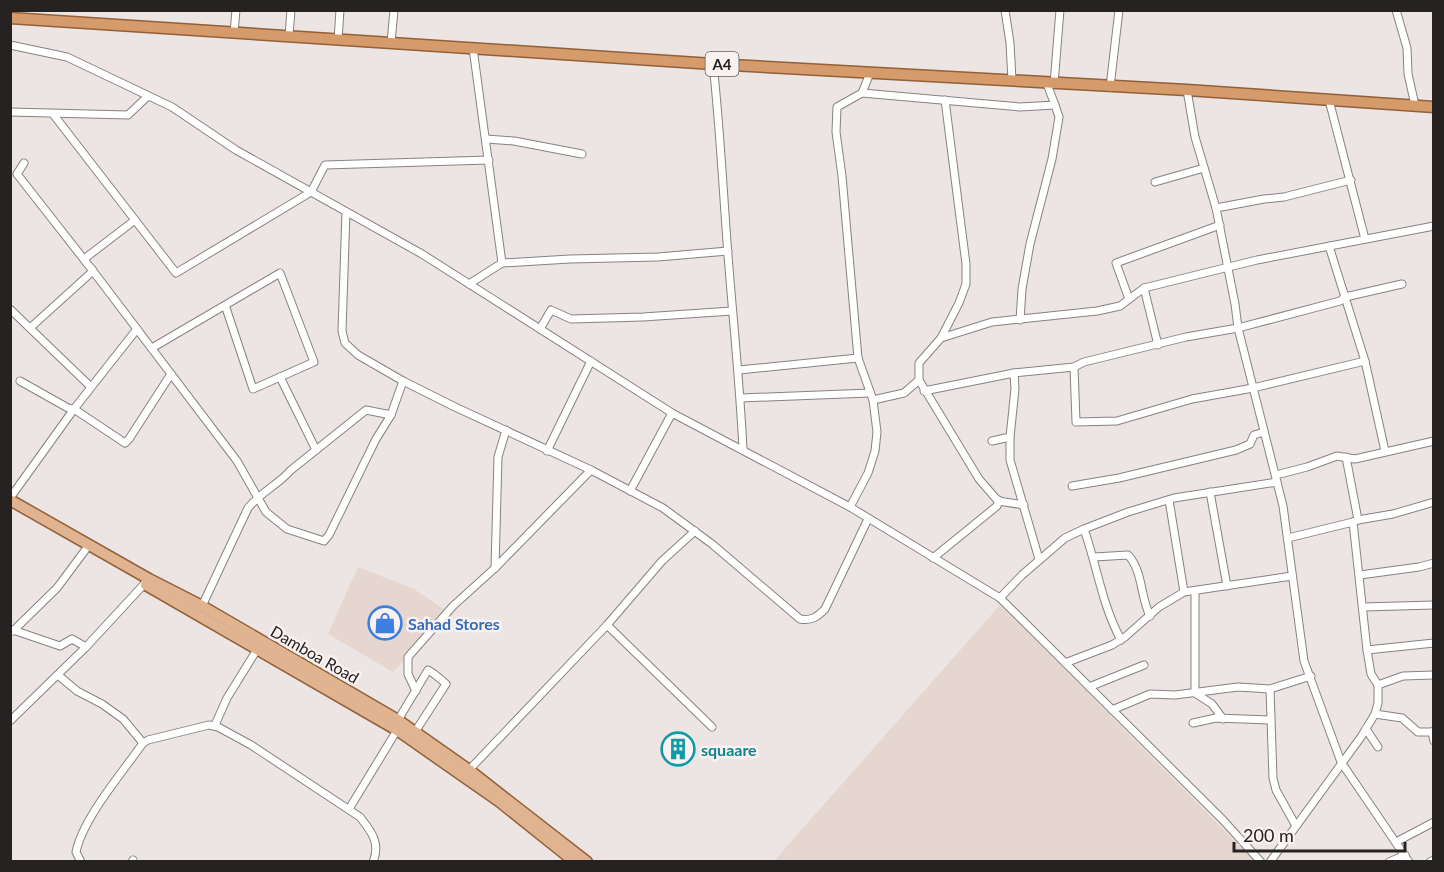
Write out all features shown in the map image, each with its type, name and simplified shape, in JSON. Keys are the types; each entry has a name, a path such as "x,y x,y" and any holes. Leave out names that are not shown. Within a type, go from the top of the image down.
{"highway":[{"name":"A4","path":"10,18 713,64 1187,90 1434,107"}],"main road":[{"name":"Damboa Road","path":"10,499 147,582 202,606 260,645"},
{"name":"Damboa Road","path":"10,507 415,732 469,770 587,861"},
{"name":"Damboa Road","path":"399,724 575,861"}],"street":[{"path":"234,33 236,10"},
{"path":"289,36 291,10"},
{"path":"338,39 340,10"},
{"path":"391,43 394,10"},
{"path":"1005,10 1012,80"},
{"path":"1020,320 1022,289 1030,244 1052,159 1059,117 1050,84 1060,10"},
{"path":"1110,87 1119,10"},
{"path":"1396,10 1407,48 1408,74 1415,105"},
{"path":"10,45 67,57 172,107 236,150 422,254 672,413 850,507 1000,598 1223,820 1261,861"},
{"path":"473,48 502,263"},
{"path":"713,64 722,156 732,311 739,370 743,450"},
{"path":"862,93 870,73"},
{"path":"1187,90 1195,137 1220,225 1238,328 1276,479 1288,538 1304,661 1341,762 1407,858 1389,861"},
{"path":"850,507 876,452 877,432 872,397 858,358 836,132 837,107 862,93 1020,107 1055,105"},
{"path":"10,112 128,115 148,96"},
{"path":"945,100 966,284 941,338 919,363 919,380 979,479 999,500 1024,505"},
{"path":"1329,100 1365,239"},
{"path":"53,114 176,273 312,192 325,165 489,160"},
{"path":"486,139 514,141 582,154"},
{"path":"24,163 16,174 93,271"},
{"path":"1155,182 1204,168"},
{"path":"1216,208 1284,196 1351,180"},
{"path":"346,212 342,331 345,343 358,355 455,407 591,470 663,508 695,531 800,619 809,620 818,617 825,609 868,519"},
{"path":"135,220 84,259 237,461 266,512 284,527 324,541 333,528 376,439 391,415 404,381"},
{"path":"1129,298 1116,263 1220,225"},
{"path":"941,338 992,322 1097,311 1120,306 1144,288 1228,267 1434,226"},
{"path":"1329,246 1365,361 1385,451"},
{"path":"469,284 502,263 658,257 728,251"},
{"path":"30,328 93,271"},
{"path":"152,348 279,273 314,362 253,389 225,305"},
{"path":"924,391 1014,373 1074,367 1084,362 1186,337 1238,328 1340,301 1345,297 1402,284"},
{"path":"1144,288 1158,345"},
{"path":"10,309 91,387"},
{"path":"540,329 551,310 572,319 732,311"},
{"path":"10,499 74,409 137,329"},
{"path":"739,370 858,358"},
{"path":"547,451 591,361"},
{"path":"1074,367 1076,422 1078,423 1117,420 1192,399 1253,388 1365,361"},
{"path":"1014,373 1016,389 1010,437 1010,459 1039,559"},
{"path":"21,381 74,409 124,443 129,439 171,374"},
{"path":"280,377 316,450"},
{"path":"741,398 872,397 904,393 919,380"},
{"path":"202,606 248,508 258,496 286,477 366,410 391,415"},
{"path":"630,491 672,413"},
{"path":"495,568 498,457 506,430"},
{"path":"1072,486 1119,478 1236,450 1250,444 1254,435 1264,432"},
{"path":"992,441 1010,437"},
{"path":"1000,598 1039,559 1065,538 1128,512 1169,500 1276,479 1337,456 1355,459 1434,441"},
{"path":"1270,861 1366,729 1375,714 1378,703 1378,685 1371,674 1367,650 1356,521 1346,456"},
{"path":"416,691 408,674 408,657 453,606 495,568 591,470"},
{"path":"1210,492 1227,586"},
{"path":"933,558 997,506 999,500"},
{"path":"1169,500 1184,592"},
{"path":"1288,538 1393,514 1434,502"},
{"path":"1084,529 1110,615 1121,640"},
{"path":"469,770 607,625 662,561 695,531"},
{"path":"86,549 57,588 12,630 60,646 72,639 86,647"},
{"path":"1094,557 1128,555 1131,558 1139,575 1144,603 1150,616"},
{"path":"1360,575 1434,563"},
{"path":"1065,663 1121,640 1169,599 1184,592 1292,576"},
{"path":"10,721 86,647 147,582"},
{"path":"1195,591 1195,693"},
{"path":"1363,607 1434,605"},
{"path":"607,625 712,727"},
{"path":"1367,650 1434,643"},
{"path":"214,725 227,698 260,645"},
{"path":"1089,687 1144,666"},
{"path":"349,809 428,670 446,684 415,732"},
{"path":"58,675 77,691 123,718 142,743"},
{"path":"1378,685 1403,676 1434,675"},
{"path":"1112,710 1150,694 1195,693 1238,687 1270,689 1311,676"},
{"path":"1270,689 1273,778 1276,790 1296,826"},
{"path":"1195,693 1212,704 1222,719"},
{"path":"1375,714 1402,718 1418,732 1433,732 1434,741"},
{"path":"1193,723 1216,718 1270,720"},
{"path":"81,861 76,852 78,840 91,817 142,743 209,725 214,725 251,745 360,817 371,830 376,843 374,861"},
{"path":"1366,729 1378,747"},
{"path":"1396,842 1434,822"}],"shaded area":[{"name":"Sahad Stores","path":"358,567 414,589 448,612 393,672 328,634"},
{"path":"1000,605 1255,861 774,861"}],"place":[{"name":"Sahad Stores","path":"385,623"},
{"name":"squaare","path":"678,749"}]}
